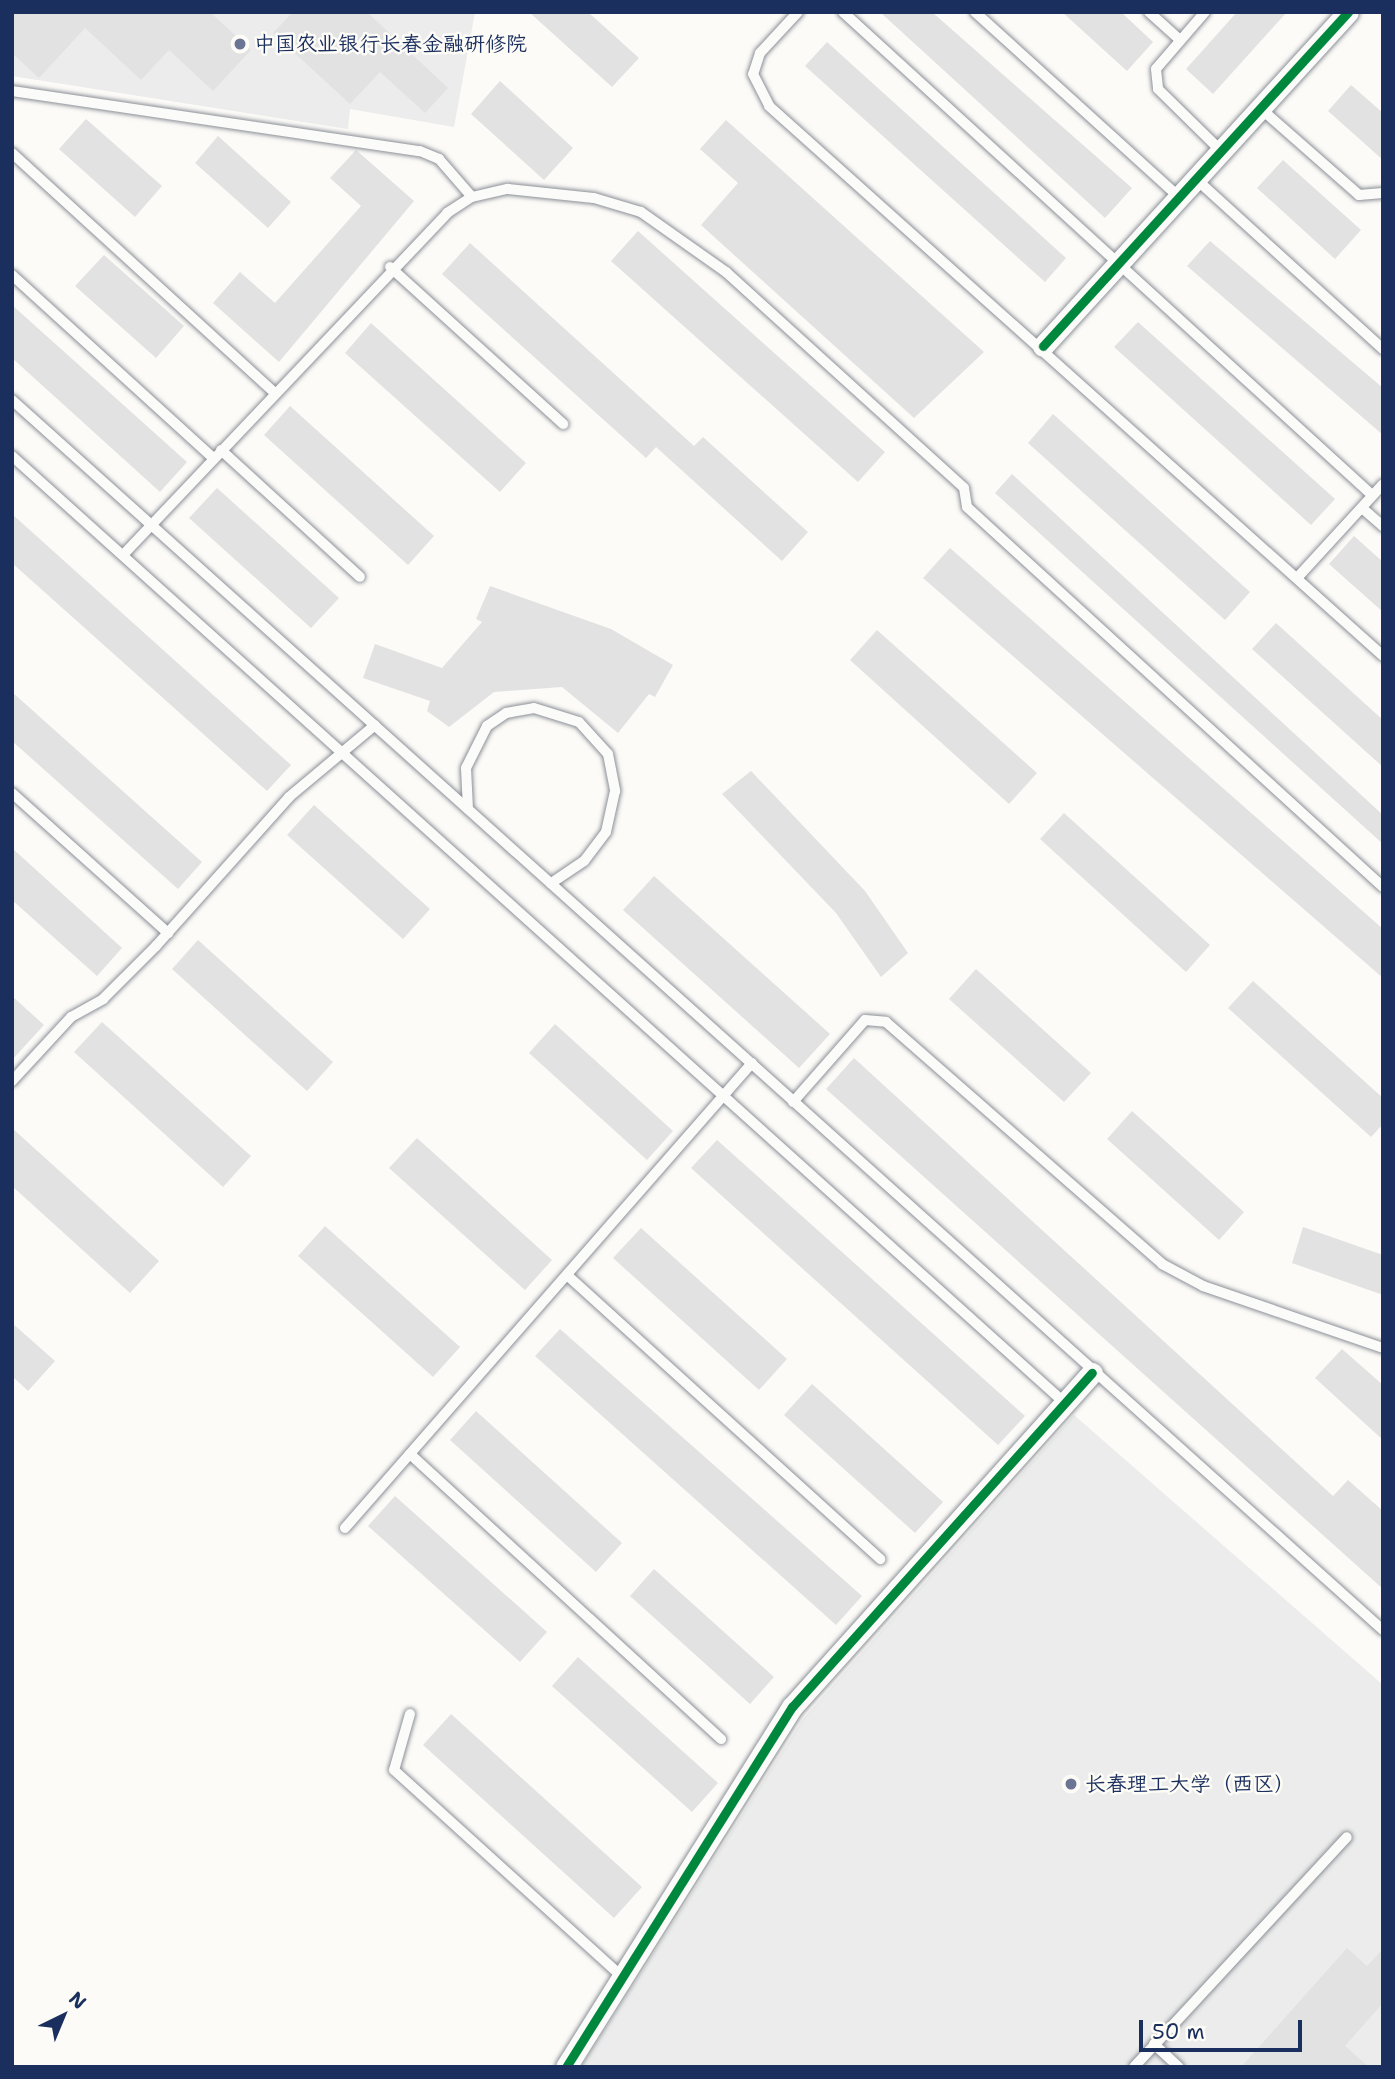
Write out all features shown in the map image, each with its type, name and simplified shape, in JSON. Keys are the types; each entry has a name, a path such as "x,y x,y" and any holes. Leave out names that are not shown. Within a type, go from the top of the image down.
{"street":[{"path":"1042,346 1348,12"},
{"path":"566,2067 792,1707 1092,1373"}],"lane":[{"path":"798,12 760,53 753,74 769,107 1042,346 1383,656"},
{"path":"843,12 1372,495"},
{"path":"975,12 1179,197"},
{"path":"1149,12 1180,40"},
{"path":"1205,12 1156,69 1158,89 1221,151"},
{"path":"12,92 420,151 439,159 472,197"},
{"path":"1260,108 1359,195 1383,193"},
{"path":"12,153 274,392"},
{"path":"1196,179 1383,349"},
{"path":"123,555 390,267 472,197 508,189 583,196 641,212 681,235 964,488 967,507 1383,887"},
{"path":"390,267 563,424"},
{"path":"12,275 360,576"},
{"path":"12,400 752,1063 1092,1373 1383,1630"},
{"path":"12,456 1065,1403"},
{"path":"1297,578 1383,484"},
{"path":"1362,508 1383,526"},
{"path":"468,809 466,768 487,726 506,713 534,708 579,722 608,754 615,791 606,832 584,861 551,883"},
{"path":"12,1081 71,1017 103,999 168,933 289,797 374,725"},
{"path":"12,793 168,933"},
{"path":"793,1102 865,1020 886,1022 1162,1264 1203,1286 1383,1348"},
{"path":"345,1528 752,1063"},
{"path":"567,1275 880,1559"},
{"path":"410,1454 721,1739"},
{"path":"410,1714 394,1770 621,1976"},
{"path":"1134,2067 1346,1837"},
{"path":"1154,2044 1179,2067"}],"shaded area":[{"name":"中国农业银行长春金融研修院","path":"12,12 475,12 454,127 350,109 348,129 12,76"},
{"name":"长春理工大学（西区）","path":"1074,1415 1383,1685 1383,2067 581,2067 803,1719"}],"building":[{"path":"12,12 210,12 251,50 213,91 169,50 141,80 85,28 39,78 12,53"},
{"path":"293,12 367,12 448,88 425,113 380,72 350,104 273,33"},
{"path":"529,12 588,12 639,58 612,87"},
{"path":"880,12 932,12 1132,188 1105,218"},
{"path":"1062,12 1121,12 1153,42 1127,71"},
{"path":"1237,12 1287,12 1213,94 1186,69"},
{"path":"827,42 1066,258 1045,282 805,66"},
{"path":"500,81 573,148 544,180 471,114"},
{"path":"1351,85 1383,113 1383,160 1328,111"},
{"path":"86,119 162,186 135,217 59,149"},
{"path":"726,120 984,352 914,418 701,225 738,183 700,149"},
{"path":"218,136 291,202 268,228 195,163"},
{"path":"356,150 414,201 279,362 213,303 240,272 275,303 361,206 330,178"},
{"path":"1283,160 1361,230 1335,259 1257,188"},
{"path":"638,231 885,452 858,482 611,261"},
{"path":"1210,241 1383,388 1383,435 1187,266"},
{"path":"470,243 694,446 703,437 808,532 782,561 656,447 646,458 442,274"},
{"path":"104,255 184,326 156,358 75,286"},
{"path":"12,305 187,462 160,492 12,358"},
{"path":"1138,322 1335,499 1311,525 1114,347"},
{"path":"371,323 526,463 500,492 345,353"},
{"path":"290,406 434,536 408,565 264,435"},
{"path":"1053,414 1250,592 1225,620 1028,443"},
{"path":"1012,474 1383,815 1383,844 995,493"},
{"path":"217,488 339,598 311,628 189,518"},
{"path":"12,514 291,765 267,791 12,563"},
{"path":"1354,536 1383,562 1383,612 1329,564"},
{"path":"950,548 1383,929 1383,978 923,578"},
{"path":"490,586 611,629 673,665 655,697 649,694 618,733 562,687 494,692 449,727 427,711 430,701 363,678 375,644 442,668 482,622 476,619"},
{"path":"1276,623 1383,720 1383,767 1252,649"},
{"path":"877,630 1037,773 1009,804 850,660"},
{"path":"12,692 202,862 178,889 12,741"},
{"path":"751,771 865,891 908,953 881,977 836,913 722,794"},
{"path":"314,805 430,909 403,939 287,835"},
{"path":"1064,813 1210,945 1186,972 1040,839"},
{"path":"12,848 122,948 97,976 12,900"},
{"path":"654,876 830,1034 799,1068 623,910"},
{"path":"198,940 333,1062 307,1091 172,969"},
{"path":"976,969 1091,1073 1064,1102 949,999"},
{"path":"1253,981 1383,1098 1383,1124 1371,1137 1228,1008"},
{"path":"12,996 44,1025 12,1060"},
{"path":"102,1022 251,1156 223,1187 74,1052"},
{"path":"555,1024 673,1131 647,1160 529,1053"},
{"path":"854,1058 1333,1496 1348,1480 1383,1511 1383,1589 826,1089"},
{"path":"1132,1111 1244,1212 1219,1240 1107,1139"},
{"path":"12,1128 159,1261 130,1293 12,1186"},
{"path":"417,1138 552,1260 525,1290 389,1168"},
{"path":"717,1140 1025,1416 998,1445 691,1168"},
{"path":"325,1226 460,1347 433,1377 298,1256"},
{"path":"1303,1227 1383,1255 1383,1295 1292,1263"},
{"path":"641,1228 787,1359 759,1390 613,1258"},
{"path":"12,1323 55,1361 28,1391 12,1376"},
{"path":"560,1329 862,1596 836,1625 535,1356"},
{"path":"1342,1349 1383,1385 1383,1440 1315,1378"},
{"path":"812,1384 943,1502 915,1533 784,1415"},
{"path":"476,1411 622,1543 596,1572 450,1440"},
{"path":"395,1496 547,1632 520,1662 368,1526"},
{"path":"654,1569 774,1677 750,1704 630,1596"},
{"path":"578,1657 718,1783 692,1812 552,1686"},
{"path":"451,1714 642,1887 614,1918 423,1745"},
{"path":"1347,1948 1367,1966 1383,1949 1383,2003 1345,2046 1369,2067 1241,2067"}],"cycle path":[{"path":"1043,346 1348,12"},
{"path":"566,2067 792,1707 1092,1373"}],"place":[{"name":"中国农业银行长春金融研修院","path":"240,44"},
{"name":"长春理工大学（西区）","path":"1071,1784"}]}
